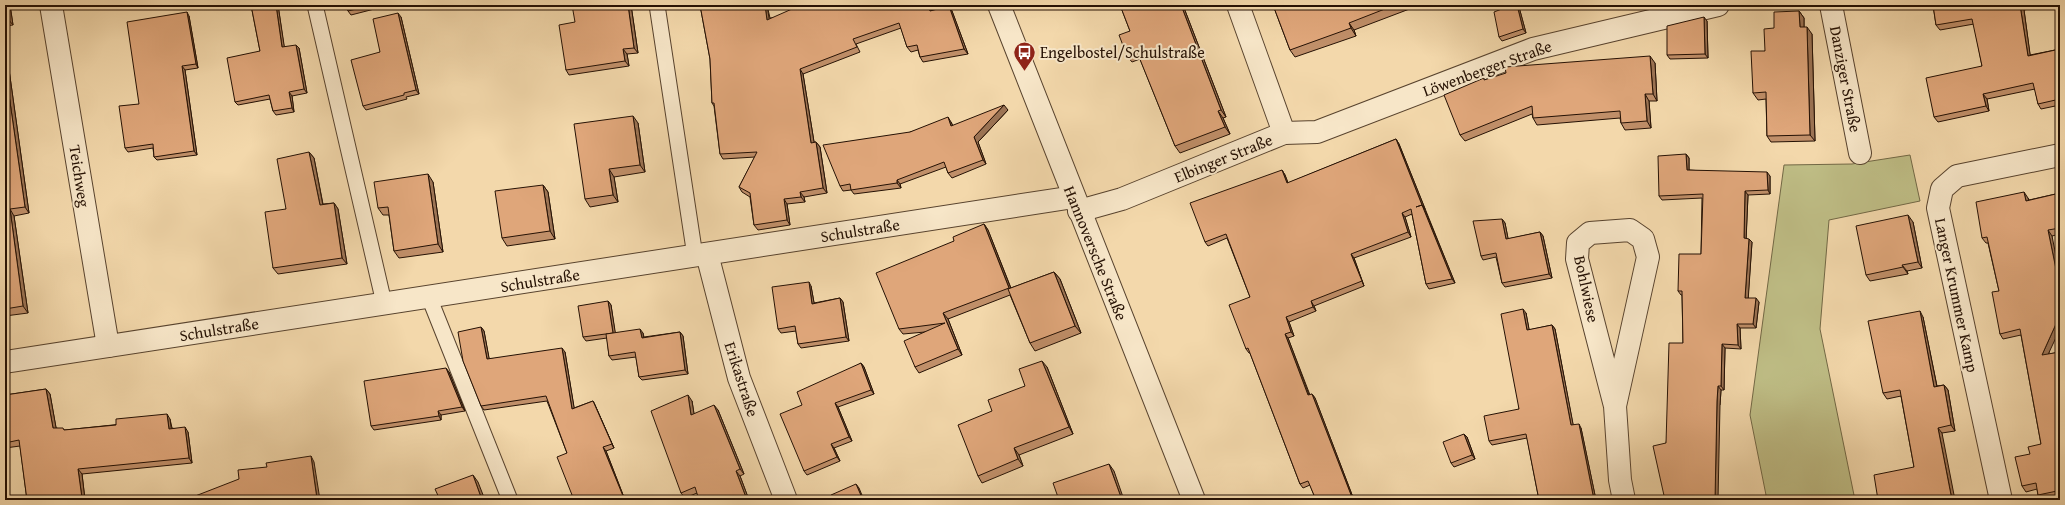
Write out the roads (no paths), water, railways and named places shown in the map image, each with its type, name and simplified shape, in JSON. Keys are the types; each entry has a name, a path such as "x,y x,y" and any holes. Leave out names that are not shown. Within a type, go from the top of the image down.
{"street":[{"name":"Teichweg","path":"51,5 108,346"},
{"name":"Hannoversche Straße","path":"999,5 1194,500"},
{"name":"Elbinger Straße","path":"1077,204 1122,199 1284,133 1238,5"},
{"name":"Löwenberger Straße","path":"1284,133 1317,132 1533,49 1718,5"},
{"name":"Danziger Straße","path":"1831,5 1860,153"},
{"name":"Langer Krummer Kamp","path":"2002,500 1938,208 1942,189 1957,176 2060,155"},
{"name":"Schulstraße","path":"5,362 701,255 1077,204"},
{"name":"Bohlwiese","path":"1615,406 1648,257 1643,239 1630,230 1590,233 1578,244 1577,259 1615,406 1620,480 1624,500"},
{"name":"Erikastraße","path":"701,255 739,378 786,500"}],"lane":[{"path":"315,5 384,303"},
{"path":"657,5 701,255"},
{"path":"429,297 510,500"}],"place":[{"name":"Engelbostel/Schulstraße","path":"1025,72"}]}
